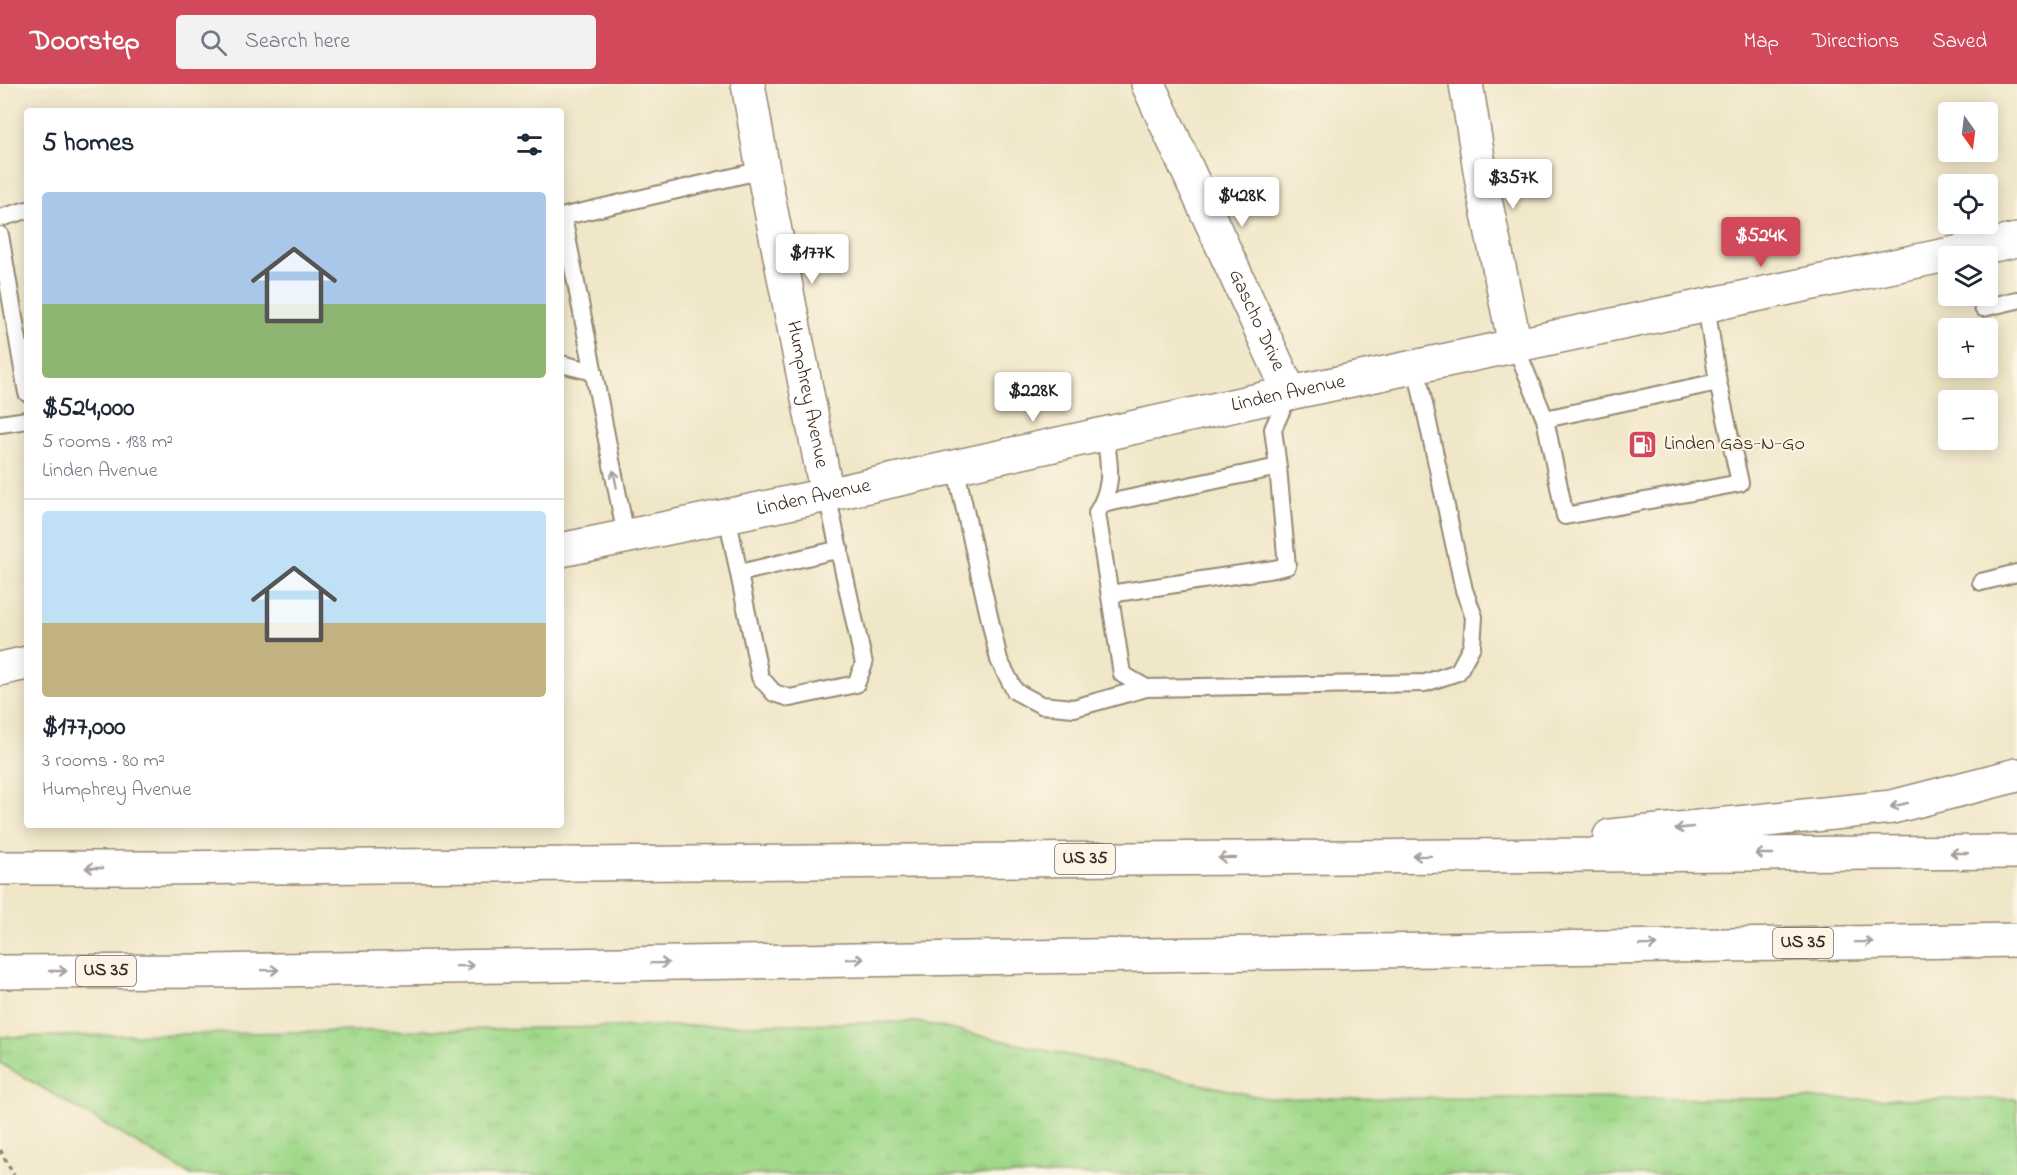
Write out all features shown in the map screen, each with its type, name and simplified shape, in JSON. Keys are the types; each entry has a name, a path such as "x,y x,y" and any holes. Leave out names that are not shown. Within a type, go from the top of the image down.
{"main road":[{"name":"Humphrey Avenue","path":"748,84 827,495"},
{"name":"Gascho Drive","path":"1148,84 1290,393"},
{"path":"1469,88 1484,194 1515,345"},
{"name":"Linden Avenue","path":"1994,246 2017,240"},
{"name":"Linden Avenue","path":"564,549 827,495 1515,345 1938,259"},
{"path":"0,669 24,664"},
{"path":"1457,855 1638,833 1893,807 2017,776"},
{"name":"US 35","path":"0,868 2017,852"},
{"name":"US 35","path":"0,972 212,971 2017,940"}],"lane":[{"path":"564,217 763,170"},
{"path":"0,218 24,211"},
{"path":"564,227 626,536"},
{"path":"0,235 24,375"},
{"path":"1998,304 2017,300"},
{"path":"1515,345 1545,418 1565,516 1740,483 1718,382 1706,305"},
{"path":"564,365 594,372"},
{"path":"955,466 999,660 1015,691 1041,705 1074,708 1146,688 1425,683 1458,672 1472,646 1474,617 1464,590 1416,367"},
{"path":"1545,418 1718,382"},
{"path":"1110,594 1287,566 1273,429 1290,393"},
{"path":"0,424 24,420"},
{"path":"1105,434 1110,472 1108,493 1098,513 1122,675 1146,688"},
{"path":"1103,504 1278,467"},
{"path":"727,515 760,677 774,693 790,698 856,684 864,664 827,495"},
{"path":"740,573 840,549"},
{"path":"1981,582 2017,573"}],"path":[{"path":"0,1150 14,1175"}],"green space":[{"path":"917,1022 1265,1098 2017,1099 2017,1175 191,1175 0,1063 0,1037"}],"place":[{"name":"Linden Gas-N-Go","path":"1643,444"}]}
